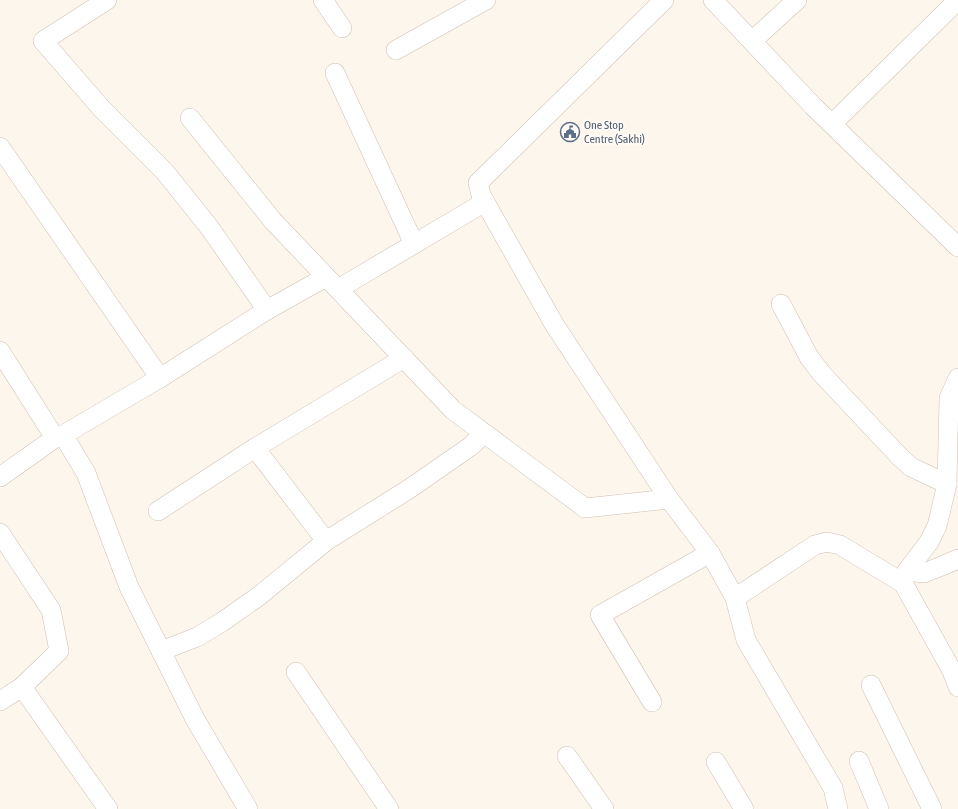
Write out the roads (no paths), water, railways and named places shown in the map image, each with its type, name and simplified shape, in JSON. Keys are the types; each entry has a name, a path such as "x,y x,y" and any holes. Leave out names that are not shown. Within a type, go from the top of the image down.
{"street":[{"path":"107,0 43,41 102,109 164,172 209,227 267,310"},
{"path":"322,0 342,28"},
{"path":"396,50 466,5 486,0"},
{"path":"664,0 478,183 481,195 554,324 668,499 710,553 735,598 746,640 833,788 838,809"},
{"path":"713,0 813,106 958,247"},
{"path":"752,41 797,0"},
{"path":"832,124 958,0"},
{"path":"335,74 414,244"},
{"path":"190,118 273,221 454,410 585,508 668,499"},
{"path":"0,147 160,378"},
{"path":"0,477 59,436 160,378 267,310 332,283 414,244 485,202"},
{"path":"781,304 809,356 821,372 911,467 946,484"},
{"path":"0,352 86,473 130,587 195,719 248,809"},
{"path":"158,511 255,448 404,358"},
{"path":"905,577 929,542 937,526 946,484 949,398 958,378"},
{"path":"161,651 197,636 222,622 259,596 326,541 410,489 471,446 484,433"},
{"path":"255,448 326,541"},
{"path":"0,533 51,610 59,651 22,687 0,701"},
{"path":"735,598 815,545 827,542 840,545 905,577 952,671 958,687"},
{"path":"652,702 600,615 710,553"},
{"path":"905,577 924,573 958,559"},
{"path":"296,672 389,809"},
{"path":"871,685 932,809"},
{"path":"22,687 108,809"},
{"path":"566,756 604,809"},
{"path":"859,761 879,809"},
{"path":"716,762 744,809"}],"place":[{"name":"One Stop Centre (Sakhi)","path":"570,132"}]}
